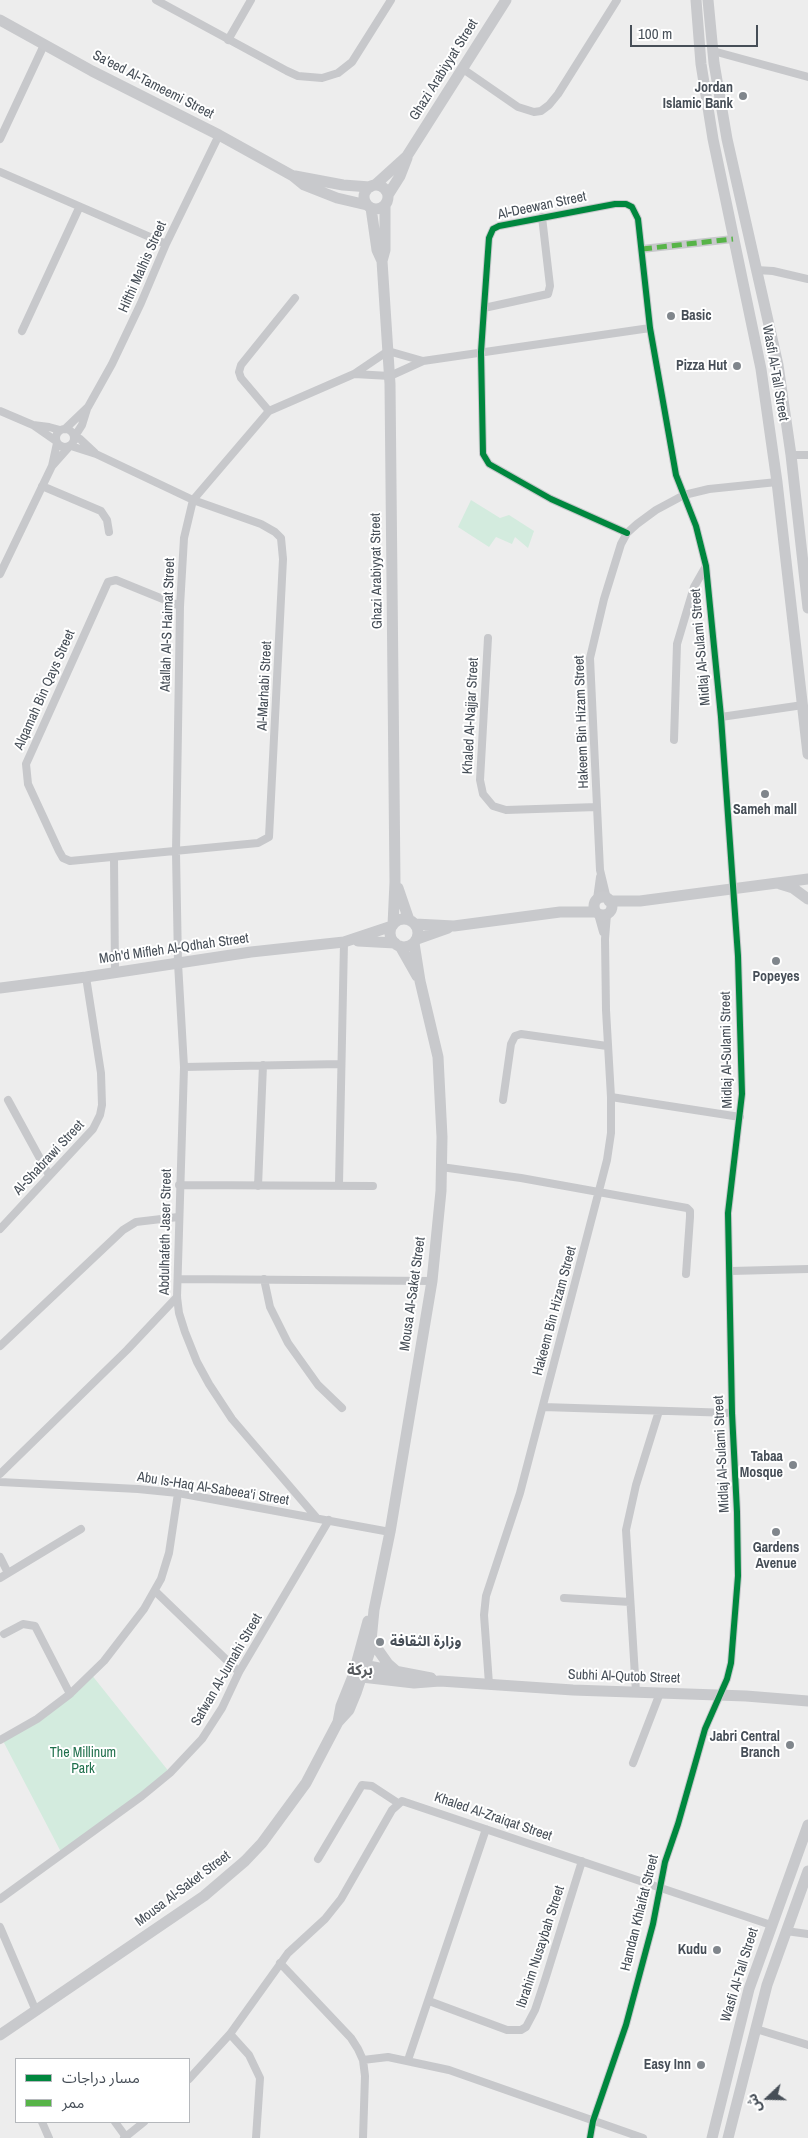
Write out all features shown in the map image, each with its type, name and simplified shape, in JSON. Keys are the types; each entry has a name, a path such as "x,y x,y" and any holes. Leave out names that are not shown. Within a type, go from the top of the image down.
{"street":[{"path":"156,0 298,76 322,78 338,74 352,62 391,0"},
{"path":"228,40 252,0"},
{"name":"Ghazi Arabiyyat Street","path":"382,261 386,250 386,200 400,176 407,156 506,0"},
{"path":"463,69 518,107 534,112 541,110 549,105 558,94 617,0"},
{"name":"Wasfi Al-Tall Street","path":"696,0 708,109 733,239 761,368 777,482 808,754"},
{"name":"Wasfi Al-Tall Street","path":"708,0 713,52 727,139 778,365 791,455 808,608"},
{"name":"Sa'eed Al-Tameemi Street","path":"0,20 293,176 304,185 369,207"},
{"path":"0,138 44,45"},
{"path":"713,52 808,76"},
{"name":"Hifthi Malhis Street","path":"75,437 85,418 88,407 112,364 137,312 166,244 219,136"},
{"name":"Ghazi Arabiyyat Street","path":"372,186 407,156"},
{"path":"0,172 79,208 166,244"},
{"name":"Sa'eed Al-Tameemi Street","path":"293,176 343,185 372,186"},
{"path":"372,186 383,188 386,200 381,208 369,207 364,193 372,186"},
{"name":"Al-Deewan Street","path":"627,533 551,499 486,460 481,448 481,352 489,238 493,229 542,217 626,204 632,206 635,211 642,249 650,328 676,476 684,495"},
{"name":"Ghazi Arabiyyat Street","path":"369,207 377,250 382,261 390,376 395,882 392,925"},
{"path":"22,331 79,208"},
{"path":"484,308 548,294 550,286 542,217"},
{"path":"642,249 733,239"},
{"path":"756,270 773,271 808,279"},
{"path":"270,411 241,378 239,372 241,365 295,298"},
{"path":"390,376 423,361 650,328"},
{"path":"388,351 423,361"},
{"name":"Atallah Al-S Haimat Street","path":"178,963 176,852 180,606 184,538 193,500 270,411 354,374 388,351"},
{"name":"Atallah Al-S Haimat Street","path":"354,374 390,376"},
{"name":"Hifthi Malhis Street","path":"63,430 88,407"},
{"path":"0,411 32,425 57,442 61,447 69,447 96,454 193,500"},
{"path":"32,425 70,430 75,437 80,439 96,454"},
{"path":"0,574 52,466 57,442 56,435 63,430"},
{"path":"52,466 69,447 75,437"},
{"path":"791,455 808,455"},
{"path":"627,533 656,510 684,495 777,482"},
{"path":"42,486 102,511 107,520 109,532"},
{"name":"Midlaj Al-Sulami Street","path":"684,495 696,526 706,566 721,717 734,888 742,1070 740,1117 730,1194 732,1413 738,1576 731,1663 720,1695"},
{"name":"Al-Marhabi Street","path":"176,852 258,843 269,837 277,707 283,559 281,538 261,524 193,500"},
{"name":"Hakeem Bin Hizam Street","path":"489,1684 484,1615 486,1596 520,1493 543,1408 599,1193 610,1133 611,1097 605,939 590,658 604,599 627,533"},
{"path":"674,740 677,700 677,644 694,587 706,566"},
{"name":"Alqamah Bin Qays Street","path":"176,852 77,862 63,858 28,784 26,764 108,582 116,580 180,606"},
{"name":"Khaled Al-Najjar Street","path":"488,638 480,780 483,794 493,806 506,810 597,807"},
{"path":"721,717 803,704"},
{"path":"114,858 115,973"},
{"path":"454,926 408,946 397,944 390,934 392,925 401,919 412,922 454,926 808,879"},
{"name":"Ghazi Arabiyyat Street","path":"395,882 412,922"},
{"path":"770,884 783,884 793,888 808,900"},
{"path":"412,922 418,932 416,941"},
{"name":"Moh'd Mifleh Al-Qdhah Street","path":"348,942 392,925"},
{"name":"Mousa Al-Saket Street","path":"0,2035 204,1896 245,1861 262,1843 306,1783 338,1722 341,1706 357,1677 371,1640 374,1610 390,1532 432,1281 441,1191 442,1137 438,1057 420,982 416,941"},
{"path":"339,1184 341,1064 348,942"},
{"name":"Moh'd Mifleh Al-Qdhah Street","path":"0,988 348,942 397,944"},
{"name":"Mousa Al-Saket Street","path":"397,944 420,982"},
{"name":"Abdulhafeth Jaser Street","path":"178,963 184,1067 178,1217 177,1297 179,1312 197,1362 232,1419 316,1517"},
{"name":"Al-Shabrawi Street","path":"0,1230 93,1129 100,1115 102,1105 98,1050 86,977"},
{"path":"503,1100 511,1044 514,1036 521,1034 608,1046"},
{"path":"184,1067 341,1064"},
{"path":"258,1186 263,1065"},
{"path":"611,1097 740,1117"},
{"path":"8,1100 49,1175"},
{"path":"441,1167 678,1205 690,1211 686,1274"},
{"path":"179,1185 339,1184 373,1186"},
{"path":"0,1346 123,1230 136,1222 178,1217"},
{"path":"730,1271 808,1269"},
{"path":"178,1279 432,1281"},
{"path":"264,1280 270,1307 288,1343 318,1384 342,1408"},
{"path":"0,1474 127,1350 177,1297"},
{"path":"543,1408 732,1413"},
{"path":"636,1692 626,1550 629,1512 659,1411"},
{"name":"Abu Is-Haq Al-Sabeea'i Street","path":"0,1482 128,1488 178,1493 390,1532"},
{"path":"0,1740 36,1719 70,1694 104,1660 132,1626 155,1592 169,1553 178,1493"},
{"name":"Safwan Al-Jumahi Street","path":"0,1898 142,1796 170,1773 202,1739 212,1725 239,1672 329,1520"},
{"path":"0,1578 82,1529"},
{"path":"0,1557 8,1574"},
{"path":"155,1592 239,1672"},
{"path":"564,1598 630,1602"},
{"name":"Mousa Al-Saket Street","path":"361,1664 368,1620 374,1610"},
{"path":"4,1634 23,1624 35,1626 70,1694"},
{"path":"371,1640 388,1664 397,1672"},
{"name":"Subhi Al-Qutob Street","path":"361,1664 440,1681"},
{"name":"Subhi Al-Qutob Street","path":"357,1677 414,1683 440,1681 560,1690 720,1695 808,1701"},
{"path":"633,1763 660,1693"},
{"name":"Hamdan Khlaifat Street","path":"590,2138 626,2025 653,1924 665,1862 705,1729 720,1695"},
{"path":"190,2078 230,2034 280,1963 297,1944 325,1919 341,1899 392,1810 398,1803 372,1786 362,1785 318,1859"},
{"name":"Khaled Al-Zraiqat Street","path":"398,1803 402,1801 410,1802 771,1925"},
{"name":"Wasfi Al-Tall Street","path":"712,2138 749,1989 771,1925 804,1848 808,1825"},
{"path":"408,2060 486,1829"},
{"name":"Ibrahim Nusaybah Street","path":"429,2001 507,2030 521,2030 526,2027 535,2010 582,1861"},
{"name":"Wasfi Al-Tall Street","path":"728,2138 767,1985 808,1871"},
{"path":"0,1927 36,2011"},
{"path":"786,1931 808,1934"},
{"path":"280,1963 351,2038 363,2060 365,2094 363,2138"},
{"path":"756,2029 808,2045"},
{"path":"230,2034 249,2055 260,2078 256,2138"},
{"path":"363,2060 388,2058 408,2060 449,2070 643,2138"},
{"path":"42,2123 49,2138"},
{"path":"117,2123 125,2137 143,2123"}],"green space":[{"path":"471,500 500,518 509,515 534,531 528,548 515,537 512,544 496,537 489,547 458,527"},
{"name":"The Millinum Park","path":"91,1674 170,1773 62,1854 2,1739 15,1732"}],"marked path":[{"path":"642,249 733,239"}],"cycle path":[{"path":"590,2138 593,2121 626,2025 653,1924 665,1862 678,1824 705,1729 727,1679 731,1663 738,1576 732,1413 728,1213 742,1094 738,956 721,717 706,566 696,526 676,475 650,328 638,219 632,207 626,204 615,204 499,226 493,229 489,238 484,308 481,352 483,454 489,464 551,499 627,533"}],"place":[{"name":"Jordan Islamic Bank","path":"743,96"},
{"name":"Basic","path":"671,316"},
{"name":"Pizza Hut","path":"737,366"},
{"name":"Sameh mall","path":"765,794"},
{"name":"Popeyes","path":"776,961"},
{"name":"Tabaa Mosque","path":"793,1465"},
{"name":"Gardens Avenue","path":"776,1532"},
{"name":"وزارة الثقافة","path":"380,1642"},
{"name":"Jabri Central Branch","path":"790,1745"},
{"name":"Kudu","path":"717,1950"},
{"name":"Easy Inn","path":"701,2065"}],"district":[{"name":"بركة","path":"360,1671"}]}
